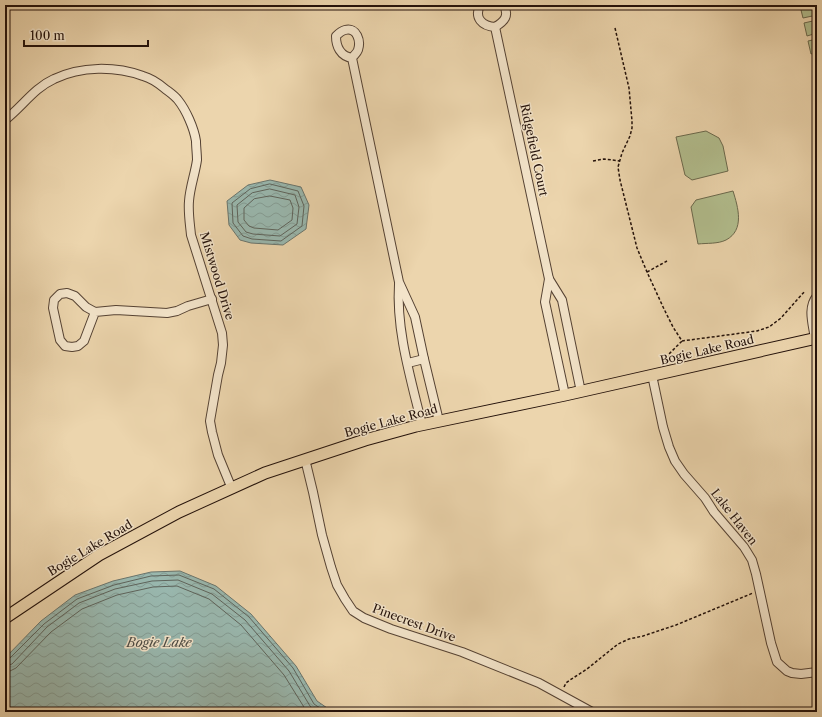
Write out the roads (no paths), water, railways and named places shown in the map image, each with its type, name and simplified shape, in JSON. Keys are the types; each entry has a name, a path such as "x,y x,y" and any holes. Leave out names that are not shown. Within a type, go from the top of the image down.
{"main road":[{"name":"Bogie Lake Road","path":"5,618 99,555 179,512 265,473 305,459 364,440 422,425 581,392 816,338"}],"street":[{"path":"480,5 478,10 480,19 487,26 496,27 504,20 506,16 504,5"},
{"name":"Ridgefield Court","path":"496,27 549,279 546,302 565,395"},
{"path":"352,58 399,282 415,317 439,421"},
{"name":"Mistwood Drive","path":"5,120 40,88 53,79 71,72 97,69 110,69 144,76 158,83 178,100 184,108 196,140 197,158 189,201 189,222 194,244 222,333 223,345 210,421 218,455 232,488"},
{"name":"Ridgefield Court","path":"549,279 562,300 581,392"},
{"path":"399,282 399,318 402,339 422,425"},
{"path":"95,312 84,341 78,346 65,346 60,340 53,308 54,300 60,294 68,293 75,296 86,307 95,312 116,310 167,314 212,299"},
{"path":"816,338 811,313 812,304 817,296"},
{"path":"408,363 424,360"},
{"name":"Lake Haven","path":"656,374 663,426 675,461 705,498 714,512 744,547 752,560 777,662 787,671 792,673 801,674 817,672"},
{"name":"Pinecrest Drive","path":"305,459 322,536 331,568 337,585 353,611 364,618 391,629 462,652 539,683 592,712"}],"water":[{"path":"270,180 301,187 309,205 306,229 283,245 251,243 240,240 229,225 227,201 248,185"},
{"name":"Bogie Lake","path":"180,571 216,586 251,614 296,666 317,701 333,712 5,712 5,658 41,621 75,595 113,581 151,572"}]}
